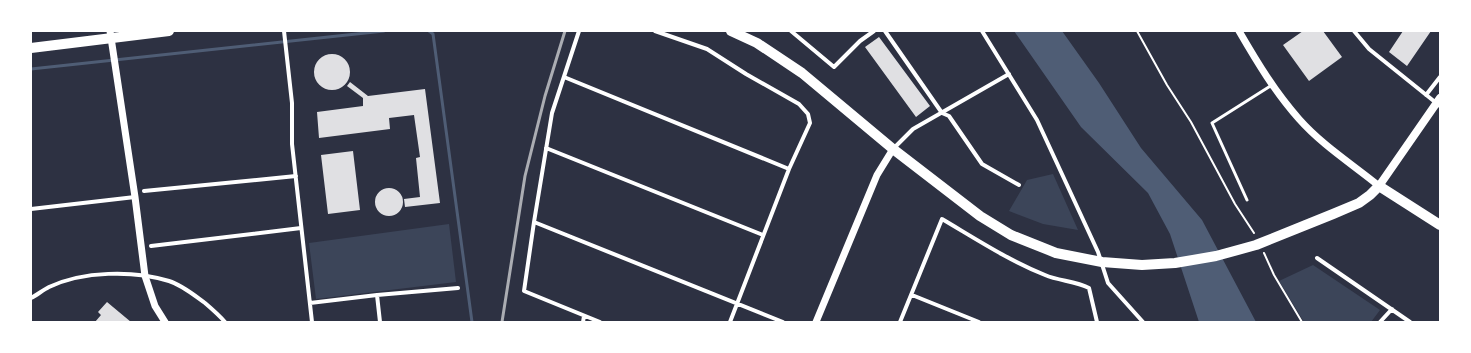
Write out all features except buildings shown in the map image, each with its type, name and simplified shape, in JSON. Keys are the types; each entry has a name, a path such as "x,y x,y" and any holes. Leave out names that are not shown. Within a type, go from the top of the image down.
{"highway":[{"path":"31,48 111,35 169,31"},
{"path":"731,31 758,43 802,73 893,148 980,216 1011,235 1056,253 1102,262 1142,264 1175,263 1216,256 1256,245 1307,225 1359,202 1370,195 1379,186 1440,225"}],"main road":[{"path":"1379,186 1439,102"}],"street":[{"path":"284,31 292,103 292,144 312,322"},
{"path":"579,31 552,114 524,291 600,322"},
{"path":"656,31 707,49 746,74 799,104 808,114 810,123 789,169 730,322"},
{"path":"791,31 834,67 860,41 874,31"},
{"path":"885,31 942,113 948,116 982,164 1019,185"},
{"path":"982,31 1037,120 1102,262 1108,283 1143,322"},
{"path":"1239,31 1272,85 1299,119 1324,143 1379,186"},
{"path":"1354,31 1369,49 1426,96 1439,102"},
{"path":"111,35 145,276 155,306 165,322"},
{"path":"816,322 876,175 893,148 913,130 1009,74"},
{"path":"564,77 789,169"},
{"path":"1426,96 1440,77"},
{"path":"546,148 763,235"},
{"path":"144,191 296,176"},
{"path":"31,209 135,197"},
{"path":"900,322 942,219 998,254 1046,276 1083,285 1089,288 1097,322"},
{"path":"534,222 783,322"},
{"path":"151,246 301,228"},
{"path":"1317,258 1410,322"},
{"path":"31,298 50,287 76,279 117,273 145,276 170,282 194,295 225,322"},
{"path":"310,303 377,295 458,288"},
{"path":"377,295 380,322"},
{"path":"912,295 979,322"},
{"path":"1380,322 1392,309"},
{"path":"583,322 584,316"}],"lane":[{"path":"1247,200 1212,123 1272,85"}],"path":[{"path":"1137,31 1167,84 1191,122 1235,204 1254,233"},
{"path":"1263,253 1274,276 1302,322"}],"shaded area":[{"path":"1014,31 1062,31 1099,83 1141,148 1202,220 1256,322 1199,322 1170,234 1148,193 1081,127"},
{"path":"1053,174 1078,230 1043,224 1009,211 1027,180"},
{"path":"449,224 456,282 316,299 309,243"},
{"path":"1313,265 1380,310 1371,322 1304,322 1279,281"}],"waterway":[{"path":"31,69 384,31"},
{"path":"429,31 433,34 472,322"}],"railway":[{"path":"502,322 525,176 545,96 565,31"}]}
